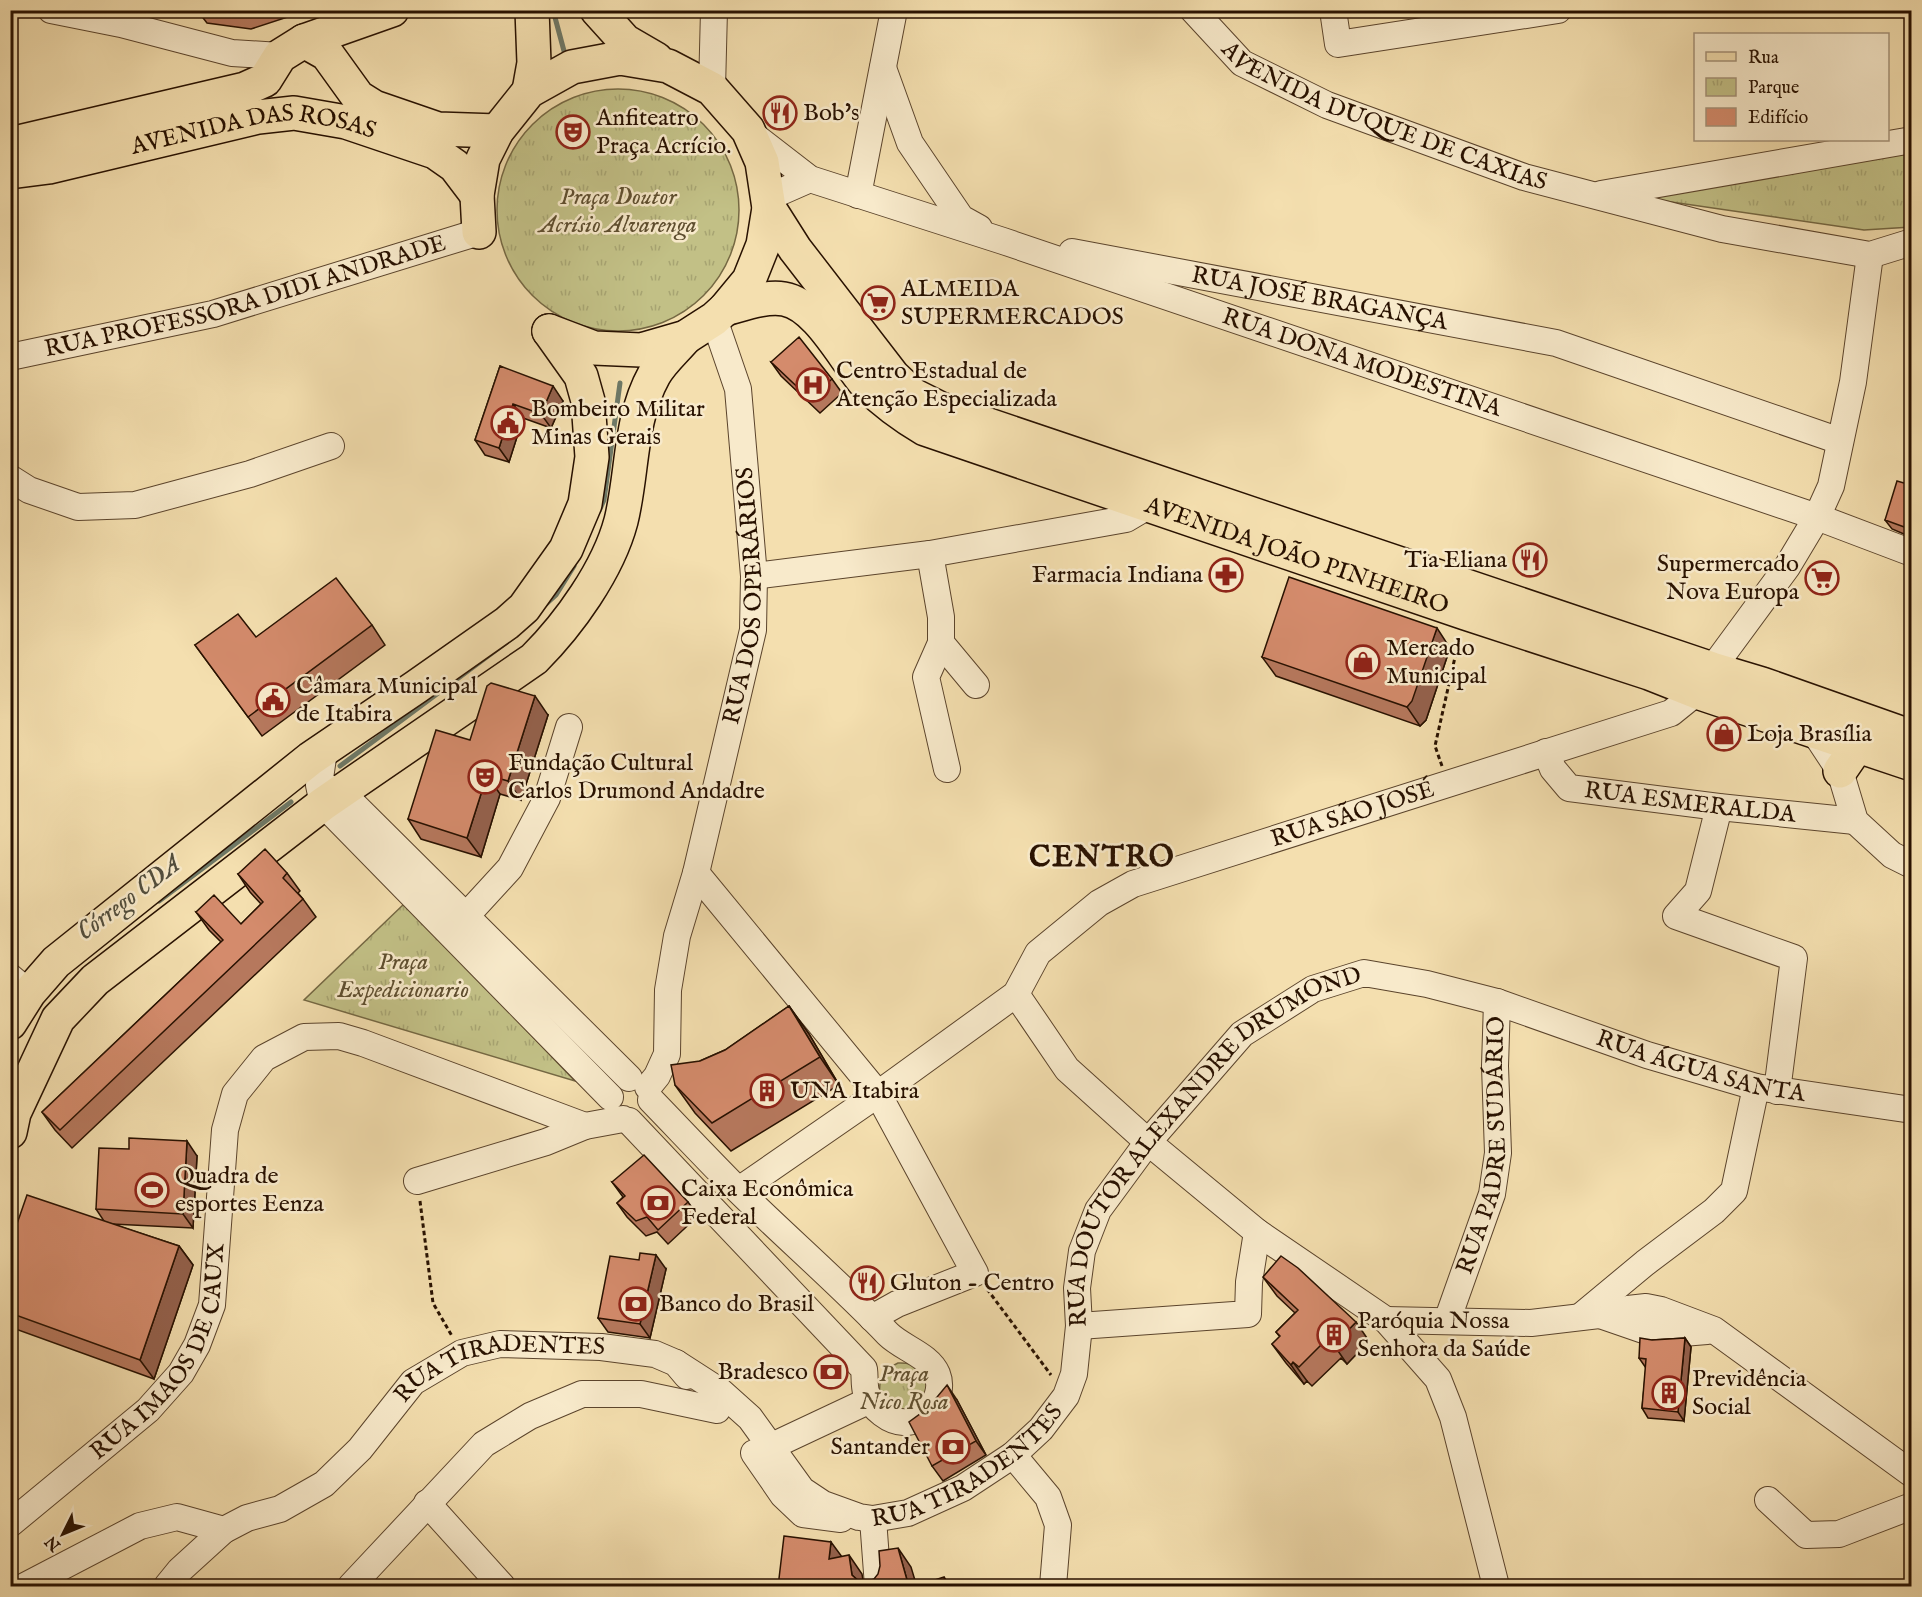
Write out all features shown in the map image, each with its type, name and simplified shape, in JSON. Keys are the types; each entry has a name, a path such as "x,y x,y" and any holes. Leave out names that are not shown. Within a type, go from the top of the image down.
{"main road":[{"path":"294,113 279,62 392,10"},
{"path":"530,91 534,63 532,10"},
{"path":"10,1023 20,985 318,789 534,659 556,636 600,573 621,522 640,408 655,374 686,337 720,314 749,280 763,245 769,203 762,162 748,130 712,89 625,41 597,10"},
{"name":"AVENIDA DAS ROSAS","path":"10,144 245,89 279,62 327,54 357,97 374,107 438,129 497,131"},
{"path":"479,232 477,195 483,159 497,131 530,91 572,67 620,58 668,66"},
{"name":"AVENIDA DAS ROSAS","path":"10,172 49,167 258,117 294,113 346,122 435,153 455,166 477,195"},
{"name":"AVENIDA JOÃO PINHEIRO","path":"769,203 795,249 893,376 914,395 941,409 1705,681 1813,730 1849,758 1911,764"},
{"name":"AVENIDA JOÃO PINHEIRO","path":"720,314 760,300 785,299 810,312 866,383 893,409 925,429 1465,613 1649,673 1705,681 1762,684 1911,737"},
{"path":"10,1132 14,1113 58,1019 94,980 318,789 324,751 507,623 524,608 566,549 585,504 592,457 588,401 581,376 549,331 594,348 641,350 686,337"}],"street":[{"path":"51,10 122,24 232,53 279,62"},
{"path":"712,89 714,10"},
{"path":"858,195 894,10"},
{"name":"AVENIDA DUQUE DE CAXIAS","path":"1192,10 1242,63 1327,105 1524,177 1722,229 1870,255"},
{"path":"1334,10 1338,44 1524,13 1558,10"},
{"name":"RUA JOSÉ BRAGANÇA","path":"883,68 910,143 961,218 1003,241 1092,255 1556,343 1840,441"},
{"name":"RUA DONA MODESTINA","path":"748,130 810,179 1003,241 1260,330 1818,517 1911,553"},
{"name":"AVENIDA DUQUE DE CAXIAS","path":"1590,196 1911,140"},
{"path":"769,203 810,179"},
{"name":"RUA PROFESSORA DIDI ANDRADE","path":"10,357 213,314 479,232"},
{"path":"1870,255 1911,242"},
{"name":"RUA SÃO JOSÉ","path":"1016,994 1038,953 1099,903 1134,885 1671,713 1705,681 1787,567 1818,517 1831,486 1853,382 1870,255"},
{"path":"1260,330 1281,292"},
{"name":"RUA DOS OPERÁRIOS","path":"643,1089 657,1076 667,1054 668,990 677,936 696,873 753,630 754,576 738,389 720,314"},
{"path":"10,478 29,490 78,507 135,505 250,474 331,447"},
{"path":"1083,482 1097,504 1103,522"},
{"path":"754,576 930,554 1126,519 1148,506"},
{"path":"930,554 941,617 941,643 926,677 947,769"},
{"path":"941,643 976,685"},
{"path":"466,916 510,868 547,798 569,727"},
{"name":"RUA ESMERALDA","path":"1546,752 1553,769 1569,788 1855,821"},
{"path":"1849,758 1855,821 1892,855 1911,865"},
{"path":"318,789 466,916 643,1089 739,1190 897,1343 930,1364 937,1374 939,1388 928,1413 907,1422 895,1421 880,1412 870,1400 866,1390 864,1369 318,789"},
{"path":"1590,1316 1645,1263 1714,1211 1734,1191 1767,1089 1794,958 1676,916 1698,891 1719,807"},
{"path":"696,873 878,1094 975,1273 897,1304 873,1318"},
{"name":"RUA DOUTOR ALEXANDRE DRUMOND","path":"1065,1396 1074,1374 1079,1326 1077,1288 1082,1251 1098,1210 1148,1142 1242,1034 1313,989 1364,973 1427,984 1497,1002"},
{"path":"691,1184 739,1190 878,1094 1016,994 1067,1069 1148,1142 1257,1232 1386,1320 1438,1379 1449,1408 1496,1587"},
{"name":"RUA ÁGUA SANTA","path":"1497,1002 1647,1055 1767,1089 1911,1110"},
{"name":"RUA PADRE SUDÁRIO","path":"1447,1321 1492,1194 1498,1153 1495,1066 1497,1002"},
{"name":"RUA IMAOS DE CAUX","path":"10,1524 148,1410 181,1372 197,1346 212,1305 225,1130 235,1094 264,1059 304,1037 339,1036 585,1126"},
{"path":"618,1110 616,1084 643,1089"},
{"path":"417,1181 546,1142 618,1110 642,1117 650,1107 643,1089"},
{"path":"542,1109 549,1133 546,1142"},
{"path":"1079,1326 1248,1314 1249,1282 1257,1232"},
{"path":"1386,1320 1531,1323 1646,1307 1661,1310 1714,1330 1911,1474"},
{"path":"1658,1335 1651,1327 1652,1316 1661,1310"},
{"path":"1590,1316 1658,1335 1714,1330"},
{"name":"RUA TIRADENTES","path":"167,1587 180,1570 224,1530 247,1518 280,1509 324,1484 360,1449 413,1382 462,1353 500,1344 601,1347 655,1354 676,1363 717,1410 737,1427 783,1495 803,1514 856,1518 908,1513 963,1488 1013,1455 1041,1429 1065,1396"},
{"path":"676,1363 721,1392 750,1418 802,1490 823,1504 856,1518 878,1587"},
{"path":"351,1587 484,1444 530,1416 582,1394 640,1394 717,1410"},
{"path":"771,1447 870,1400"},
{"path":"1013,1455 1048,1497 1058,1525 1053,1587"},
{"path":"1768,1500 1806,1535 1839,1534 1911,1506"},
{"path":"427,1503 502,1587"},
{"path":"25,1587 140,1526 177,1517 224,1530"}],"path":[{"path":"1448,784 1435,746 1465,613"},
{"path":"417,1181 433,1303 462,1353"},
{"path":"975,1273 1065,1396"}],"green space":[{"name":"Praça Doutor Acrísio Alvarenga","path":"618,89 642,91 664,98 685,109 704,124 719,143 730,164 737,186 739,210 737,234 730,256 719,277 704,296 685,311 664,322 642,329 618,331 594,329 572,322 551,311 532,296 517,277 506,256 499,234 497,210 499,186 506,164 517,143 532,124 551,109 572,98 594,91"},
{"path":"1911,150 1911,227 1864,230 1637,197"},
{"name":"Praça Expedicionario","path":"405,903 575,1081 304,1000"},
{"name":"Praça Nico Rosa","path":"898,1363 914,1365 929,1384 921,1407 897,1412 880,1395 883,1376"}],"building":[{"name":"Centro Estadual de Atenção Especializada","path":"799,337 832,379 810,399 771,362"},
{"path":"500,366 553,386 541,414 513,404 499,448 475,440"},
{"path":"1897,481 1911,485 1911,514 1907,528 1885,520"},
{"name":"Mercado Municipal","path":"1289,577 1437,628 1412,701 1407,707 1262,657"},
{"name":"Câmara Municipal de Itabira","path":"336,578 372,625 248,717 195,645 238,614 256,637"},
{"path":"491,683 535,696 508,781 487,775 467,838 408,819 436,730 470,740 487,686"},
{"path":"265,849 287,873 283,878 303,899 60,1130 42,1112 223,940 196,912 214,895 241,924 263,902 238,874"},
{"path":"789,1006 820,1057 712,1123 675,1085 671,1065 700,1061 725,1050"},
{"name":"Quadra de esportes Eenza","path":"129,1138 187,1141 183,1214 96,1209 99,1148 129,1149"},
{"name":"Caixa Econômica Federal","path":"644,1155 688,1202 658,1230 647,1217 636,1221 617,1203 625,1196 612,1182"},
{"path":"27,1195 179,1246 140,1360 10,1313 10,1244"},
{"path":"640,1253 656,1255 640,1324 598,1318 610,1256 639,1260"},
{"path":"1281,1256 1298,1268 1356,1322 1334,1345 1327,1339 1299,1367 1293,1362 1291,1365 1272,1344 1280,1336 1276,1332 1298,1310 1263,1277"},
{"name":"Previdência Social","path":"1640,1338 1652,1340 1685,1338 1678,1412 1642,1408 1646,1359 1639,1358"},
{"name":"Santander","path":"947,1385 976,1441 932,1466 909,1422 928,1408"},
{"path":"784,1536 831,1542 829,1559 849,1555 852,1575 859,1581 867,1582 878,1574 879,1551 898,1548 909,1587 778,1587"},
{"path":"944,1577 946,1587 913,1587"}],"waterway":[{"name":"Córrego CDA","path":"553,10 564,51"},
{"name":"Córrego CDA","path":"599,511 604,500 620,383"},
{"name":"Córrego CDA","path":"544,606 556,595 574,566"},
{"name":"Córrego CDA","path":"340,766 515,636"},
{"name":"Córrego CDA","path":"159,901 291,802"},
{"name":"Córrego CDA","path":"10,1044 17,1032"}],"place":[{"name":"Bob's","path":"780,113"},
{"name":"Anfiteatro Praça Acrício.","path":"573,132"},
{"name":"ALMEIDA SUPERMERCADOS","path":"878,303"},
{"name":"Centro Estadual de Atenção Especializada","path":"813,385"},
{"name":"Bombeiro Militar Minas Gerais","path":"508,423"},
{"name":"Tia Eliana","path":"1530,560"},
{"name":"Farmacia Indiana","path":"1226,575"},
{"name":"Supermercado Nova Europa","path":"1822,578"},
{"name":"Mercado Municipal","path":"1363,662"},
{"name":"Câmara Municipal de Itabira","path":"273,700"},
{"name":"Loja Brasília","path":"1724,734"},
{"name":"Fundação Cultural Carlos Drumond Andadre","path":"485,777"},
{"name":"UNA Itabira","path":"767,1091"},
{"name":"Quadra de esportes Eenza","path":"152,1190"},
{"name":"Caixa Econômica Federal","path":"658,1203"},
{"name":"Gluton - Centro","path":"867,1283"},
{"name":"Banco do Brasil","path":"636,1304"},
{"name":"Paróquia Nossa Senhora da Saúde","path":"1334,1335"},
{"name":"Bradesco","path":"831,1372"},
{"name":"Previdência Social","path":"1669,1393"},
{"name":"Santander","path":"953,1447"}],"district":[{"name":"CENTRO","path":"1102,858"}]}
